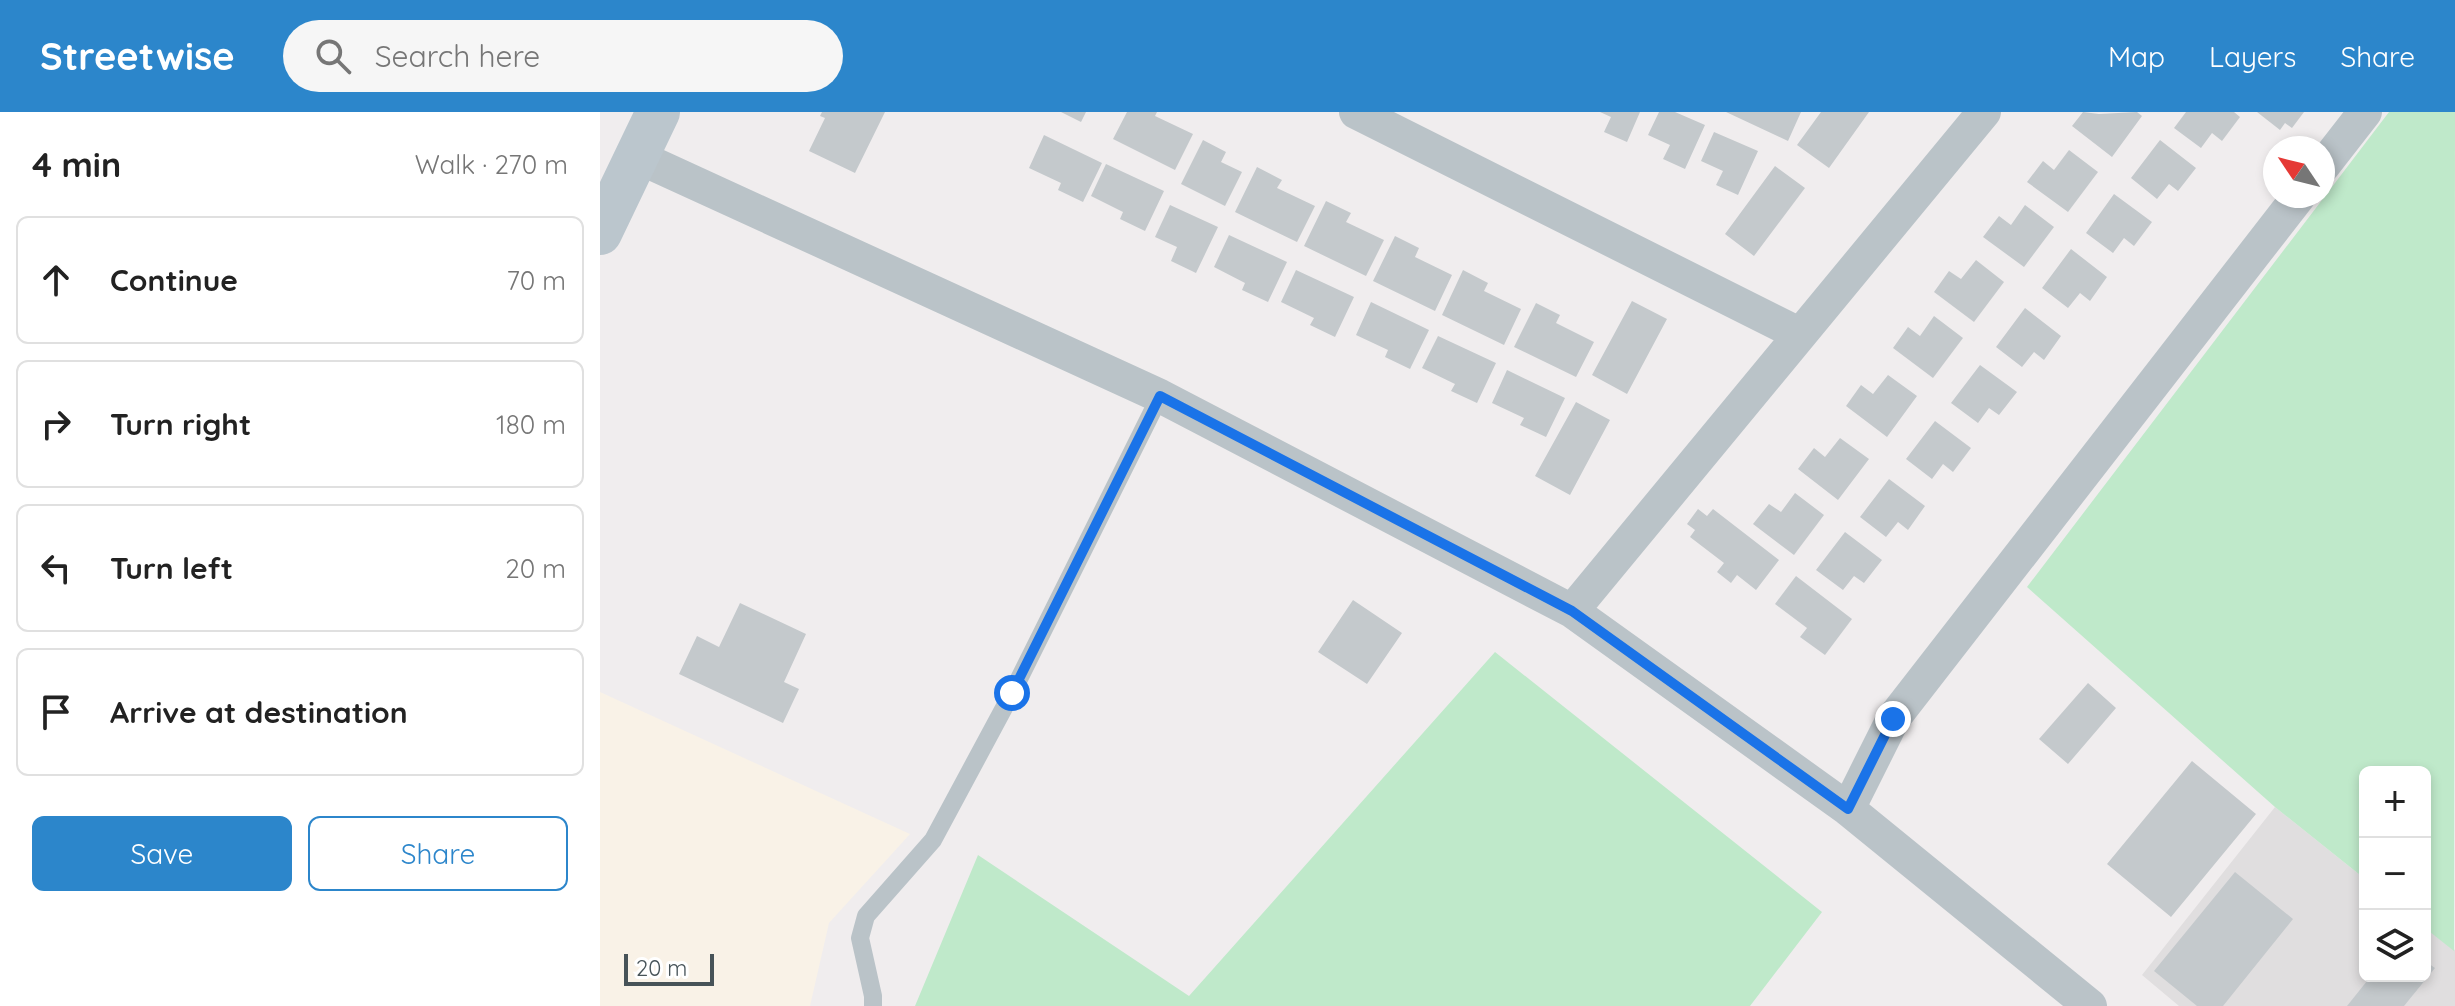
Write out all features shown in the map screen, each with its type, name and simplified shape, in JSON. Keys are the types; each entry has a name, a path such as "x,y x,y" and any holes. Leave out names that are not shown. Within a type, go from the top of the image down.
{"street":[{"path":"600,233 658,112"},
{"path":"1356,112 1799,334"},
{"path":"1572,611 1984,112"},
{"path":"2335,151 2365,112"},
{"path":"636,156 1160,396 1572,611 1848,809 2090,1006"},
{"path":"1848,809 1893,719 2290,208"}],"lane":[{"path":"873,1006 860,938 866,916 933,840 1012,693 1160,396"}],"shaded area":[{"path":"600,692 910,834 829,923 810,1006 600,1006"},
{"path":"2275,807 2359,874 2359,982 2431,982 2431,932 2455,950 2455,1006 2179,1006 2142,975"}],"green space":[{"path":"2389,112 2455,112 2454,951 2431,933 2431,766 2359,766 2359,874 2275,807 2027,587 2316,208 2335,208 2335,183"},
{"path":"1495,652 1822,912 1750,1006 915,1006 978,855 1189,996"}],"building":[{"path":"822,112 885,112 855,173 809,151 825,118 820,116"},
{"path":"1061,112 1086,112 1081,122"},
{"path":"1127,112 1157,112 1155,116 1193,134 1175,170 1113,139"},
{"path":"1600,112 1640,112 1627,142 1604,132 1611,117"},
{"path":"1659,112 1675,112 1705,125 1685,169 1663,159 1670,145 1648,135"},
{"path":"1726,112 1801,112 1788,141"},
{"path":"1821,112 1869,112 1829,168 1797,145"},
{"path":"2083,112 2137,112 2142,116 2112,157 2072,126"},
{"path":"2186,112 2234,112 2240,117 2222,141 2212,133 2201,148 2174,128"},
{"path":"2257,112 2304,112 2292,128 2285,123 2280,130"},
{"path":"1714,132 1758,151 1738,195 1716,185 1723,171 1701,161"},
{"path":"1044,135 1102,163 1083,202 1058,190 1061,183 1029,168"},
{"path":"1203,140 1226,152 1221,162 1242,172 1225,206 1181,184"},
{"path":"2160,140 2196,168 2178,191 2169,184 2157,199 2131,178"},
{"path":"2069,150 2098,172 2068,212 2027,182 2043,161 2054,170"},
{"path":"1106,164 1164,191 1145,231 1120,219 1123,212 1091,196"},
{"path":"1775,166 1805,188 1754,256 1725,234"},
{"path":"1257,167 1282,180 1277,188 1315,206 1297,242 1235,212"},
{"path":"2114,194 2152,222 2134,246 2124,238 2113,253 2086,233"},
{"path":"1326,201 1351,213 1346,222 1384,240 1366,276 1304,246"},
{"path":"1170,205 1218,227 1196,273 1171,261 1177,247 1155,237"},
{"path":"2025,205 2054,227 2024,267 1983,237 1999,216 2011,225"},
{"path":"1229,235 1287,262 1268,302 1242,290 1245,283 1214,267"},
{"path":"1395,236 1419,248 1415,257 1452,275 1435,311 1373,281"},
{"path":"2071,249 2107,277 2090,301 2080,293 2068,308 2042,288"},
{"path":"1976,260 2004,282 1974,322 1934,292 1949,271 1961,279"},
{"path":"1296,270 1354,297 1335,337 1310,325 1314,318 1281,302"},
{"path":"1463,270 1488,283 1484,291 1521,309 1504,345 1442,315"},
{"path":"1632,301 1667,319 1627,394 1592,375"},
{"path":"1371,302 1429,330 1410,369 1385,357 1388,350 1356,335"},
{"path":"1536,303 1560,315 1556,323 1594,342 1576,377 1514,347"},
{"path":"2025,308 2061,336 2044,360 2034,352 2022,367 1996,347"},
{"path":"1934,316 1963,338 1933,378 1893,348 1908,327 1920,336"},
{"path":"1438,336 1496,363 1477,403 1451,391 1455,384 1422,368"},
{"path":"1980,365 2017,392 1999,415 1989,408 1978,423 1951,403"},
{"path":"1507,370 1565,398 1546,437 1520,425 1524,418 1492,403"},
{"path":"1888,375 1917,396 1887,437 1846,406 1861,385 1873,394"},
{"path":"1576,402 1610,420 1570,495 1535,476"},
{"path":"1935,421 1971,448 1953,472 1943,464 1932,479 1906,459"},
{"path":"1840,438 1869,459 1838,500 1798,469 1814,448 1825,457"},
{"path":"1889,479 1925,506 1908,530 1898,522 1886,537 1860,517"},
{"path":"1795,493 1824,515 1794,555 1753,524 1769,504 1781,512"},
{"path":"1698,509 1707,516 1713,509 1779,560 1756,590 1737,575 1731,583 1717,572 1724,563 1690,537 1695,530 1687,524"},
{"path":"1845,532 1882,560 1864,583 1854,576 1843,590 1816,570"},
{"path":"1796,576 1852,619 1825,655 1800,637 1807,628 1775,604"},
{"path":"1353,600 1402,633 1367,684 1318,652"},
{"path":"740,603 806,634 784,682 799,689 783,723 679,674 697,636 719,647"},
{"path":"2088,683 2116,708 2068,764 2039,739"},
{"path":"2192,761 2256,814 2171,917 2107,864"},
{"path":"2235,872 2293,919 2223,1006 2197,1006 2154,971"},
{"path":"2366,982 2424,982 2404,1006 2347,1006"}],"route":[{"path":"1012,693 1160,396 1572,611 1848,809 1893,719"}]}
